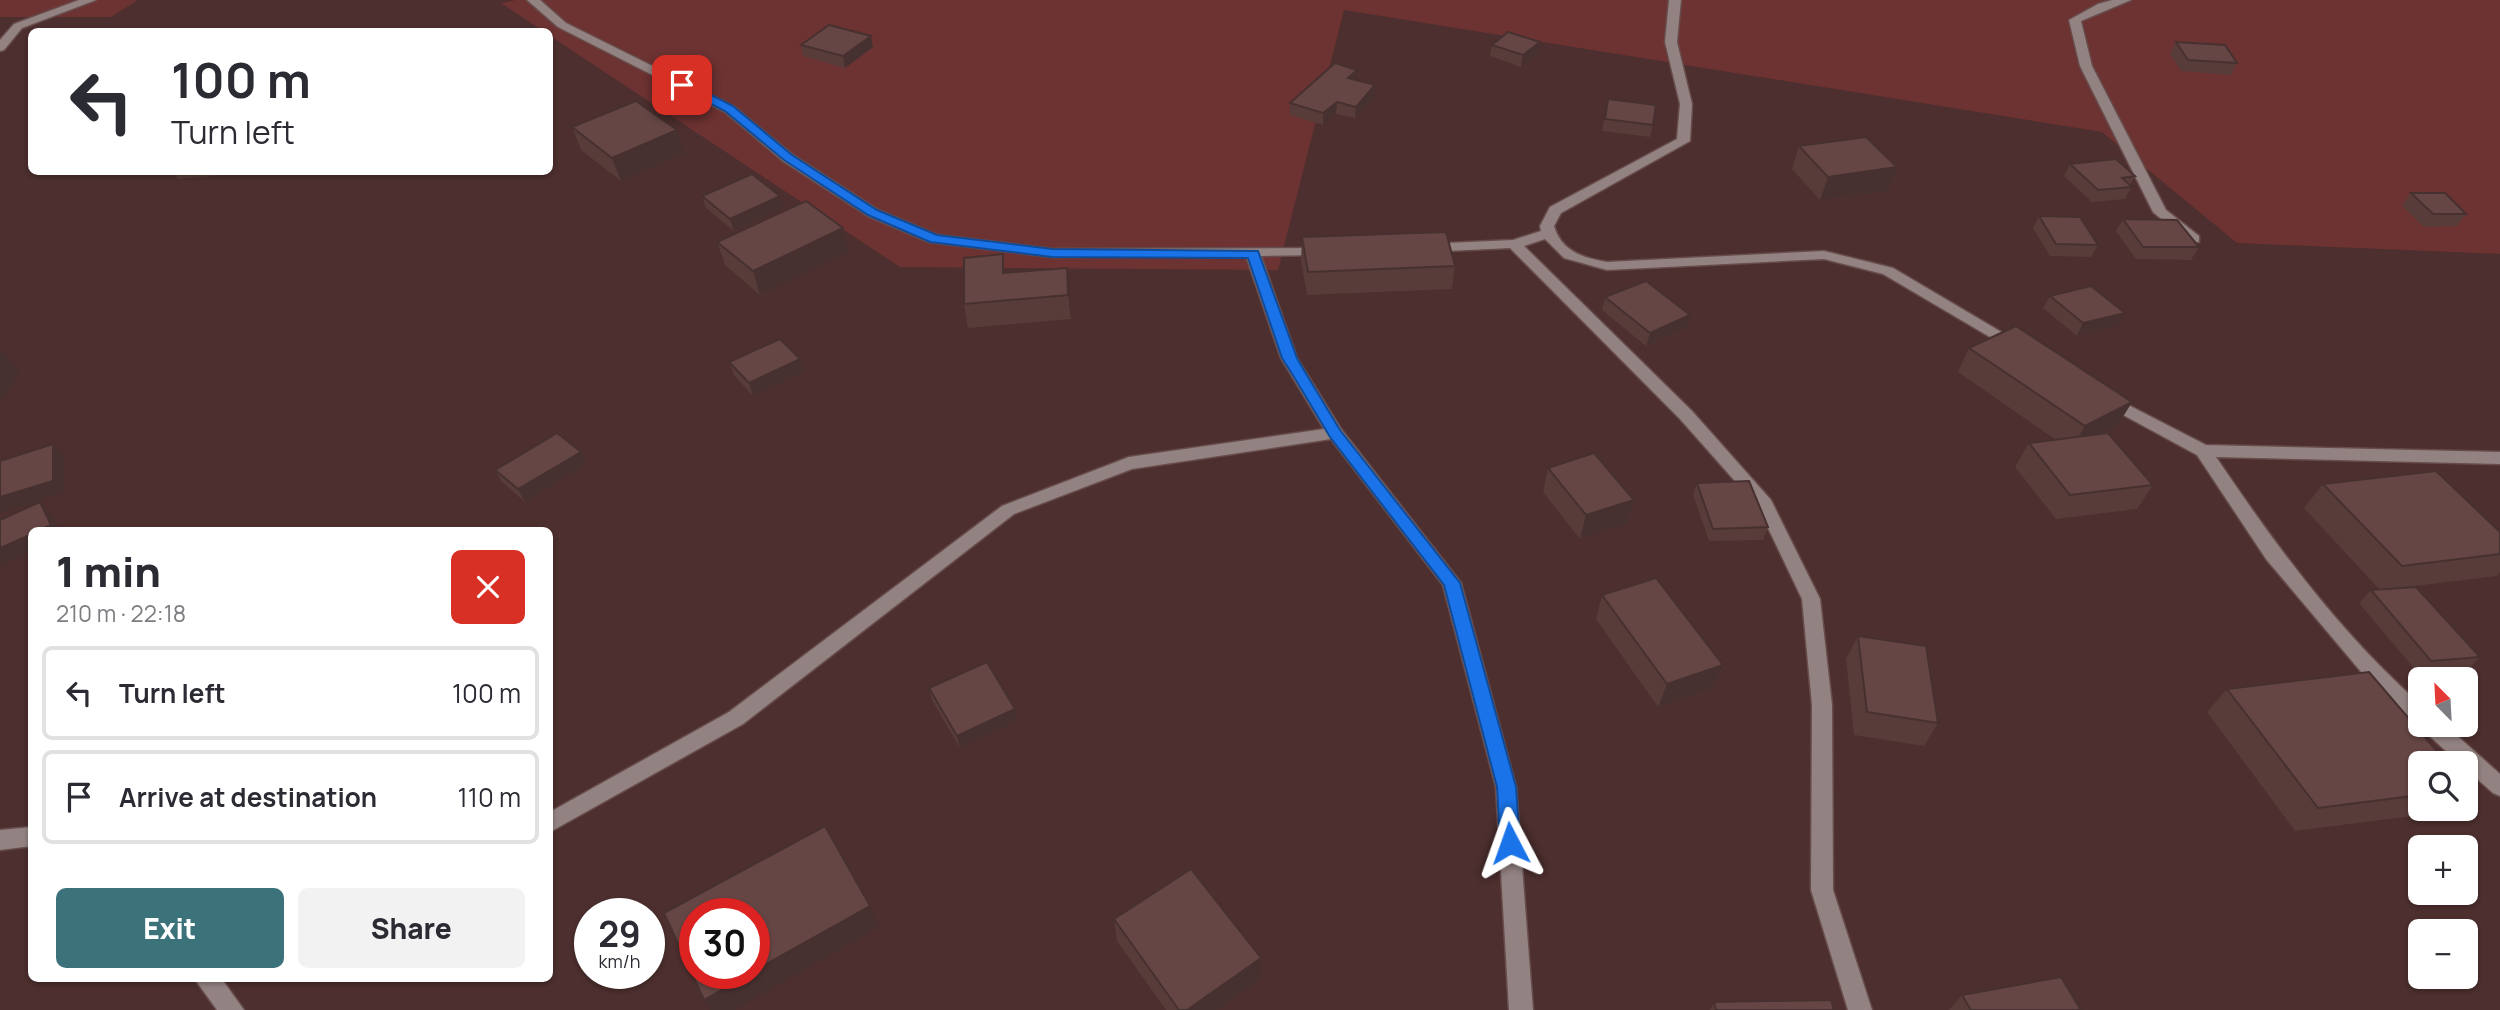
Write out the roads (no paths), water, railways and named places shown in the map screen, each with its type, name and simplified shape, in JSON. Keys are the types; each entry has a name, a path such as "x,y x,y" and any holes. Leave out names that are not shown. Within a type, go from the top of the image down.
{"street":[{"path":"0,47 18,26 90,0"},
{"path":"533,0 562,25 729,109 788,158 873,212 934,239 1052,253 1253,254 1335,251"},
{"path":"1675,0 1671,42 1686,104 1683,141 1555,210 1549,218 1548,234 1568,254 1607,266 1824,255 1888,271 2032,356"},
{"path":"2125,0 2102,6 2074,20 2086,66 2160,212 2194,239"},
{"path":"1418,248 1514,244 1548,234"},
{"path":"1514,244 1686,415 1765,504 1811,599 1822,705 1822,890 1860,1010"},
{"path":"1253,254 1289,358 1335,433 1452,583 1506,787 1521,1010"},
{"path":"2089,388 2203,451 2272,554 2381,680 2408,705"},
{"path":"553,821 736,718 1008,510 1129,463 1335,433"},
{"path":"2203,451 2500,458"},
{"path":"2444,737 2500,787"},
{"path":"0,840 28,836"},
{"path":"209,982 232,1010"}]}
